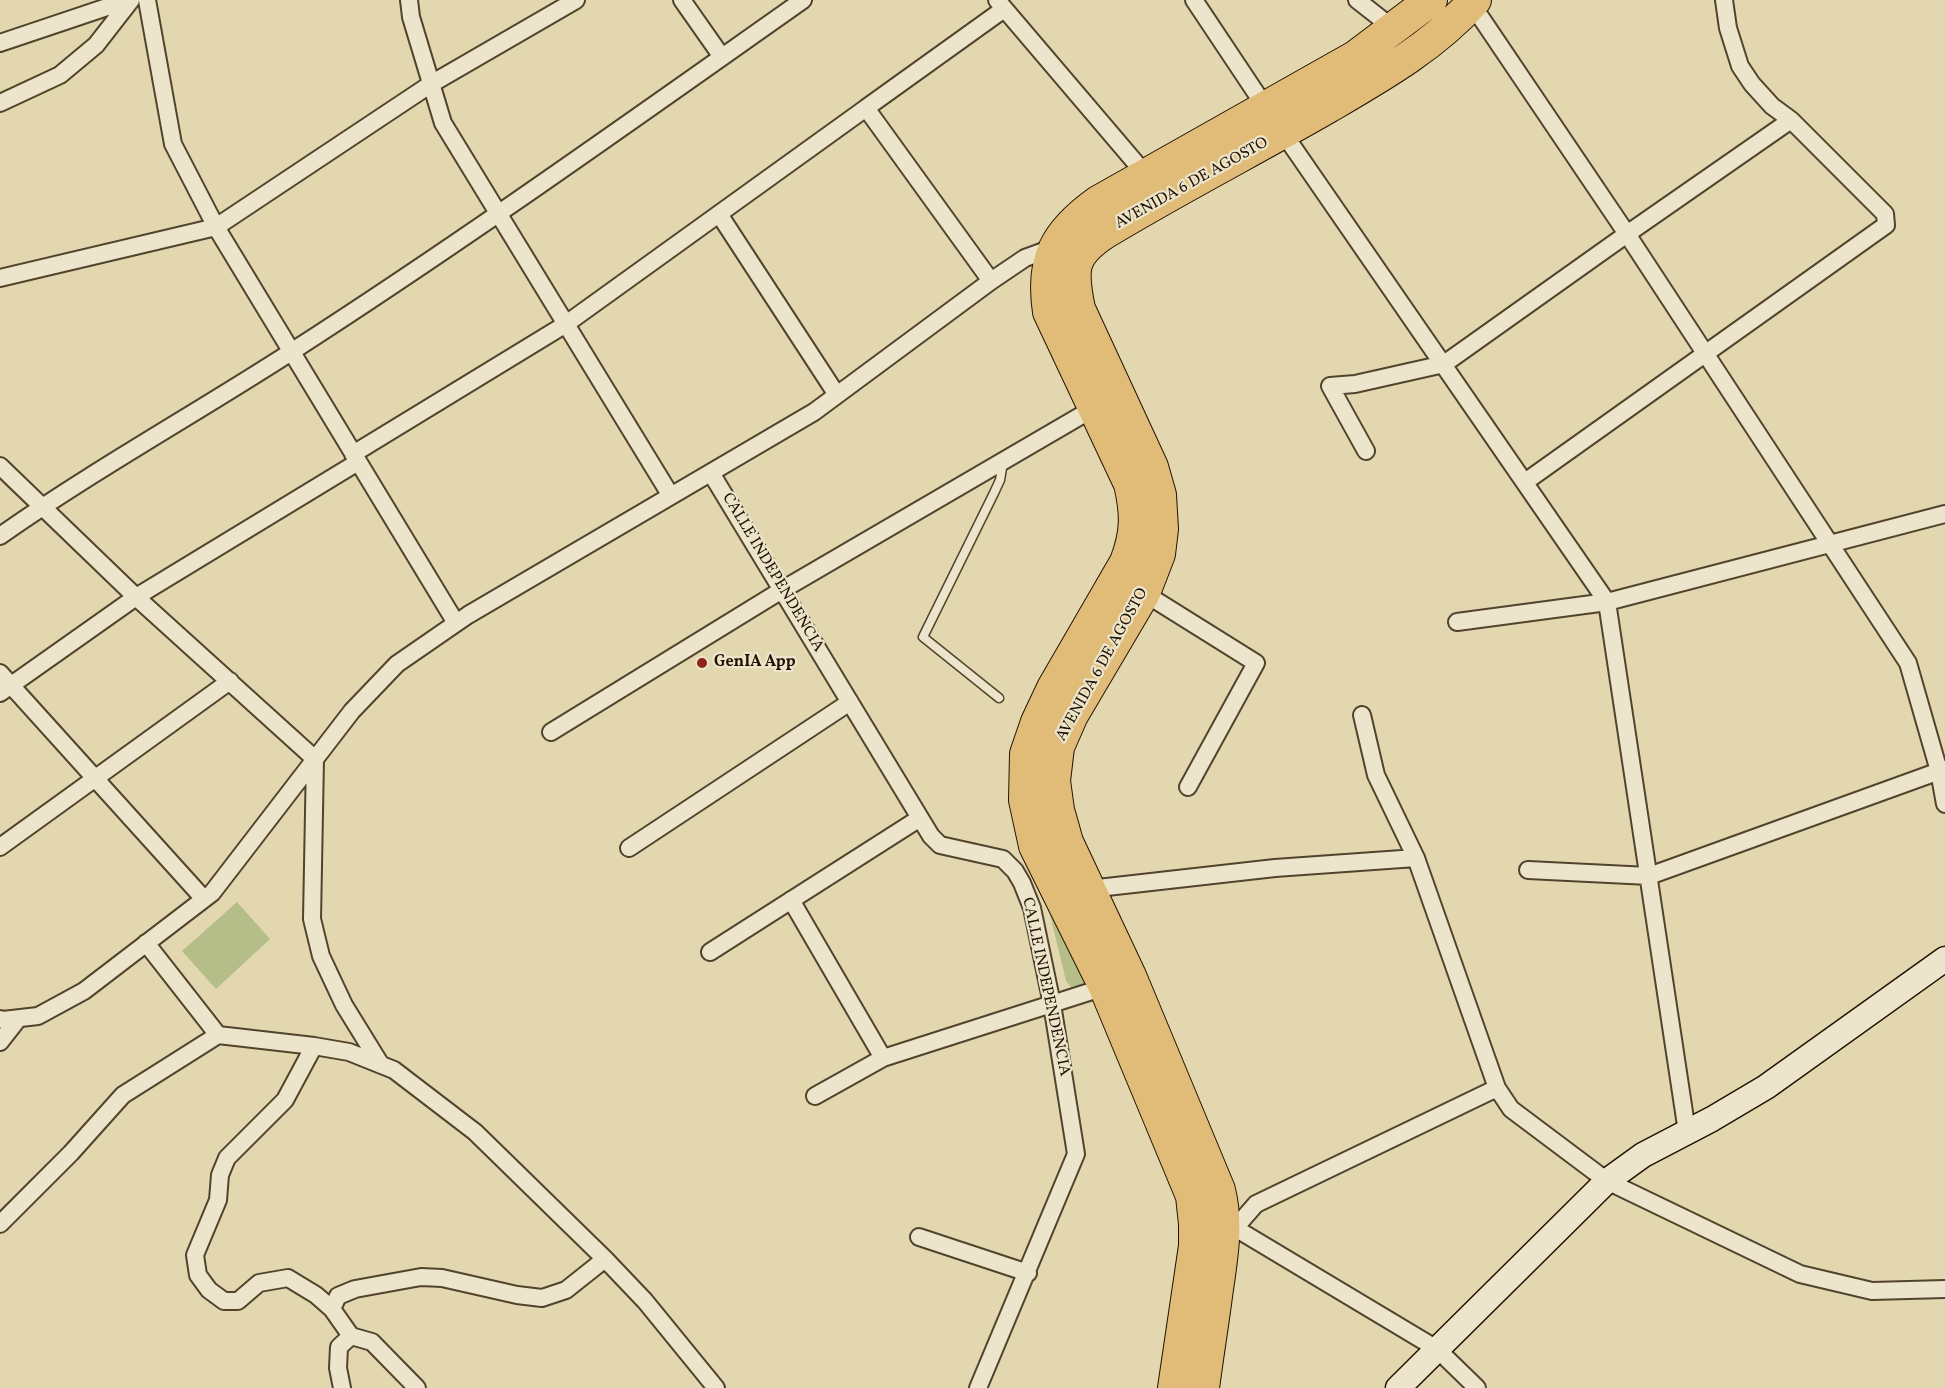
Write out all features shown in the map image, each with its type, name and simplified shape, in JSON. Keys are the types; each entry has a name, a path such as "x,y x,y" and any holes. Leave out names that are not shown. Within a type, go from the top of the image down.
{"highway":[{"name":"AVENIDA 6 DE AGOSTO","path":"1203,1388 1218,1226 1224,1208 1219,1190 1118,982 1035,846 1025,800 1026,754 1053,722 1072,715 1144,593 1159,554 1149,528 1135,508 1130,484 1049,312 1045,289 1047,268 1064,232 1082,214 1099,219 1275,121 1431,0"},
{"name":"AVENIDA 6 DE AGOSTO","path":"1118,982 1089,889 1067,842 1058,810 1054,781 1058,747 1053,722 1053,688 1126,562 1149,528 1160,495 1152,467 1079,309 1074,275 1075,265 1099,219 1146,175 1390,71 1437,36 1472,1"},
{"path":"1055,247 1074,275"},
{"name":"AVENIDA 6 DE AGOSTO","path":"1174,1388 1195,1246 1218,1226"}],"street":[{"path":"0,43 129,0"},
{"path":"0,103 60,75 96,45 129,0"},
{"path":"147,0 173,144 216,227 456,623"},
{"path":"409,0 411,17 443,123 671,496"},
{"path":"0,278 216,227 431,84 576,0"},
{"path":"682,0 722,57"},
{"path":"0,536 42,507 291,352 499,213 803,0"},
{"path":"1194,0 1607,602 1687,1132"},
{"path":"1357,0 1394,29"},
{"path":"1525,482 1886,225 1885,214 1791,120 1772,106 1740,66 1728,28 1724,0"},
{"path":"1472,1 1908,663 1942,770 1945,804"},
{"path":"204,899 96,777 4,684 136,597 566,324 866,108 1001,4 1146,175"},
{"path":"866,108 991,281"},
{"path":"1366,451 1330,386 1354,384 1444,364 1791,120"},
{"path":"719,214 837,395"},
{"path":"0,1019 38,1016 84,991 212,893 351,711 397,664 456,623 814,412 991,281 1025,258 1055,247"},
{"path":"551,732 782,590 1094,408"},
{"path":"0,466 136,597 315,759 312,919 321,956 344,1005 381,1065"},
{"name":"CALLE INDEPENDENCIA","path":"711,473 931,836 940,845 1003,859 1015,871 1032,908 1052,1004 1076,1154 1028,1274 978,1388"},
{"path":"1456,622 1607,602 1945,514"},
{"path":"1144,593 1256,663 1188,787"},
{"path":"0,847 230,681"},
{"path":"630,848 850,702"},
{"path":"1362,716 1376,775 1416,858 1497,1088 1511,1109 1607,1181 1800,1274 1872,1291 1945,1289"},
{"path":"1528,870 1649,876 1942,770"},
{"path":"710,952 920,818"},
{"path":"1089,889 1275,868 1416,858"},
{"path":"791,900 883,1058"},
{"path":"146,944 218,1035"},
{"path":"1398,1388 1607,1181 1642,1155 1766,1087 1942,966"},
{"path":"815,1096 883,1058 1118,982"},
{"path":"0,1042 18,1019"},
{"path":"0,1224 71,1153 123,1095 218,1035 349,1052 394,1070 475,1132 645,1301 716,1388"},
{"path":"314,1046 285,1100 227,1158 220,1175 218,1200 195,1255 198,1275 208,1290 224,1301 238,1301 259,1283 288,1278 316,1295 332,1309 351,1336 372,1341 417,1388"},
{"path":"1218,1226 1256,1204 1497,1088"},
{"path":"1218,1226 1437,1349 1477,1388"},
{"path":"919,1237 1028,1274"},
{"path":"332,1309 338,1296 355,1289 420,1277 442,1278 517,1295 542,1298 566,1290 605,1259"},
{"path":"342,1388 339,1347 351,1336"}],"lane":[{"path":"999,698 923,637 1000,480 1003,461"}],"green space":[{"path":"237,902 270,939 216,989 182,951"},
{"path":"1047,902 1085,982 1079,986 1071,987 1066,981"}],"place":[{"name":"GenIA App","path":"702,663"}]}
